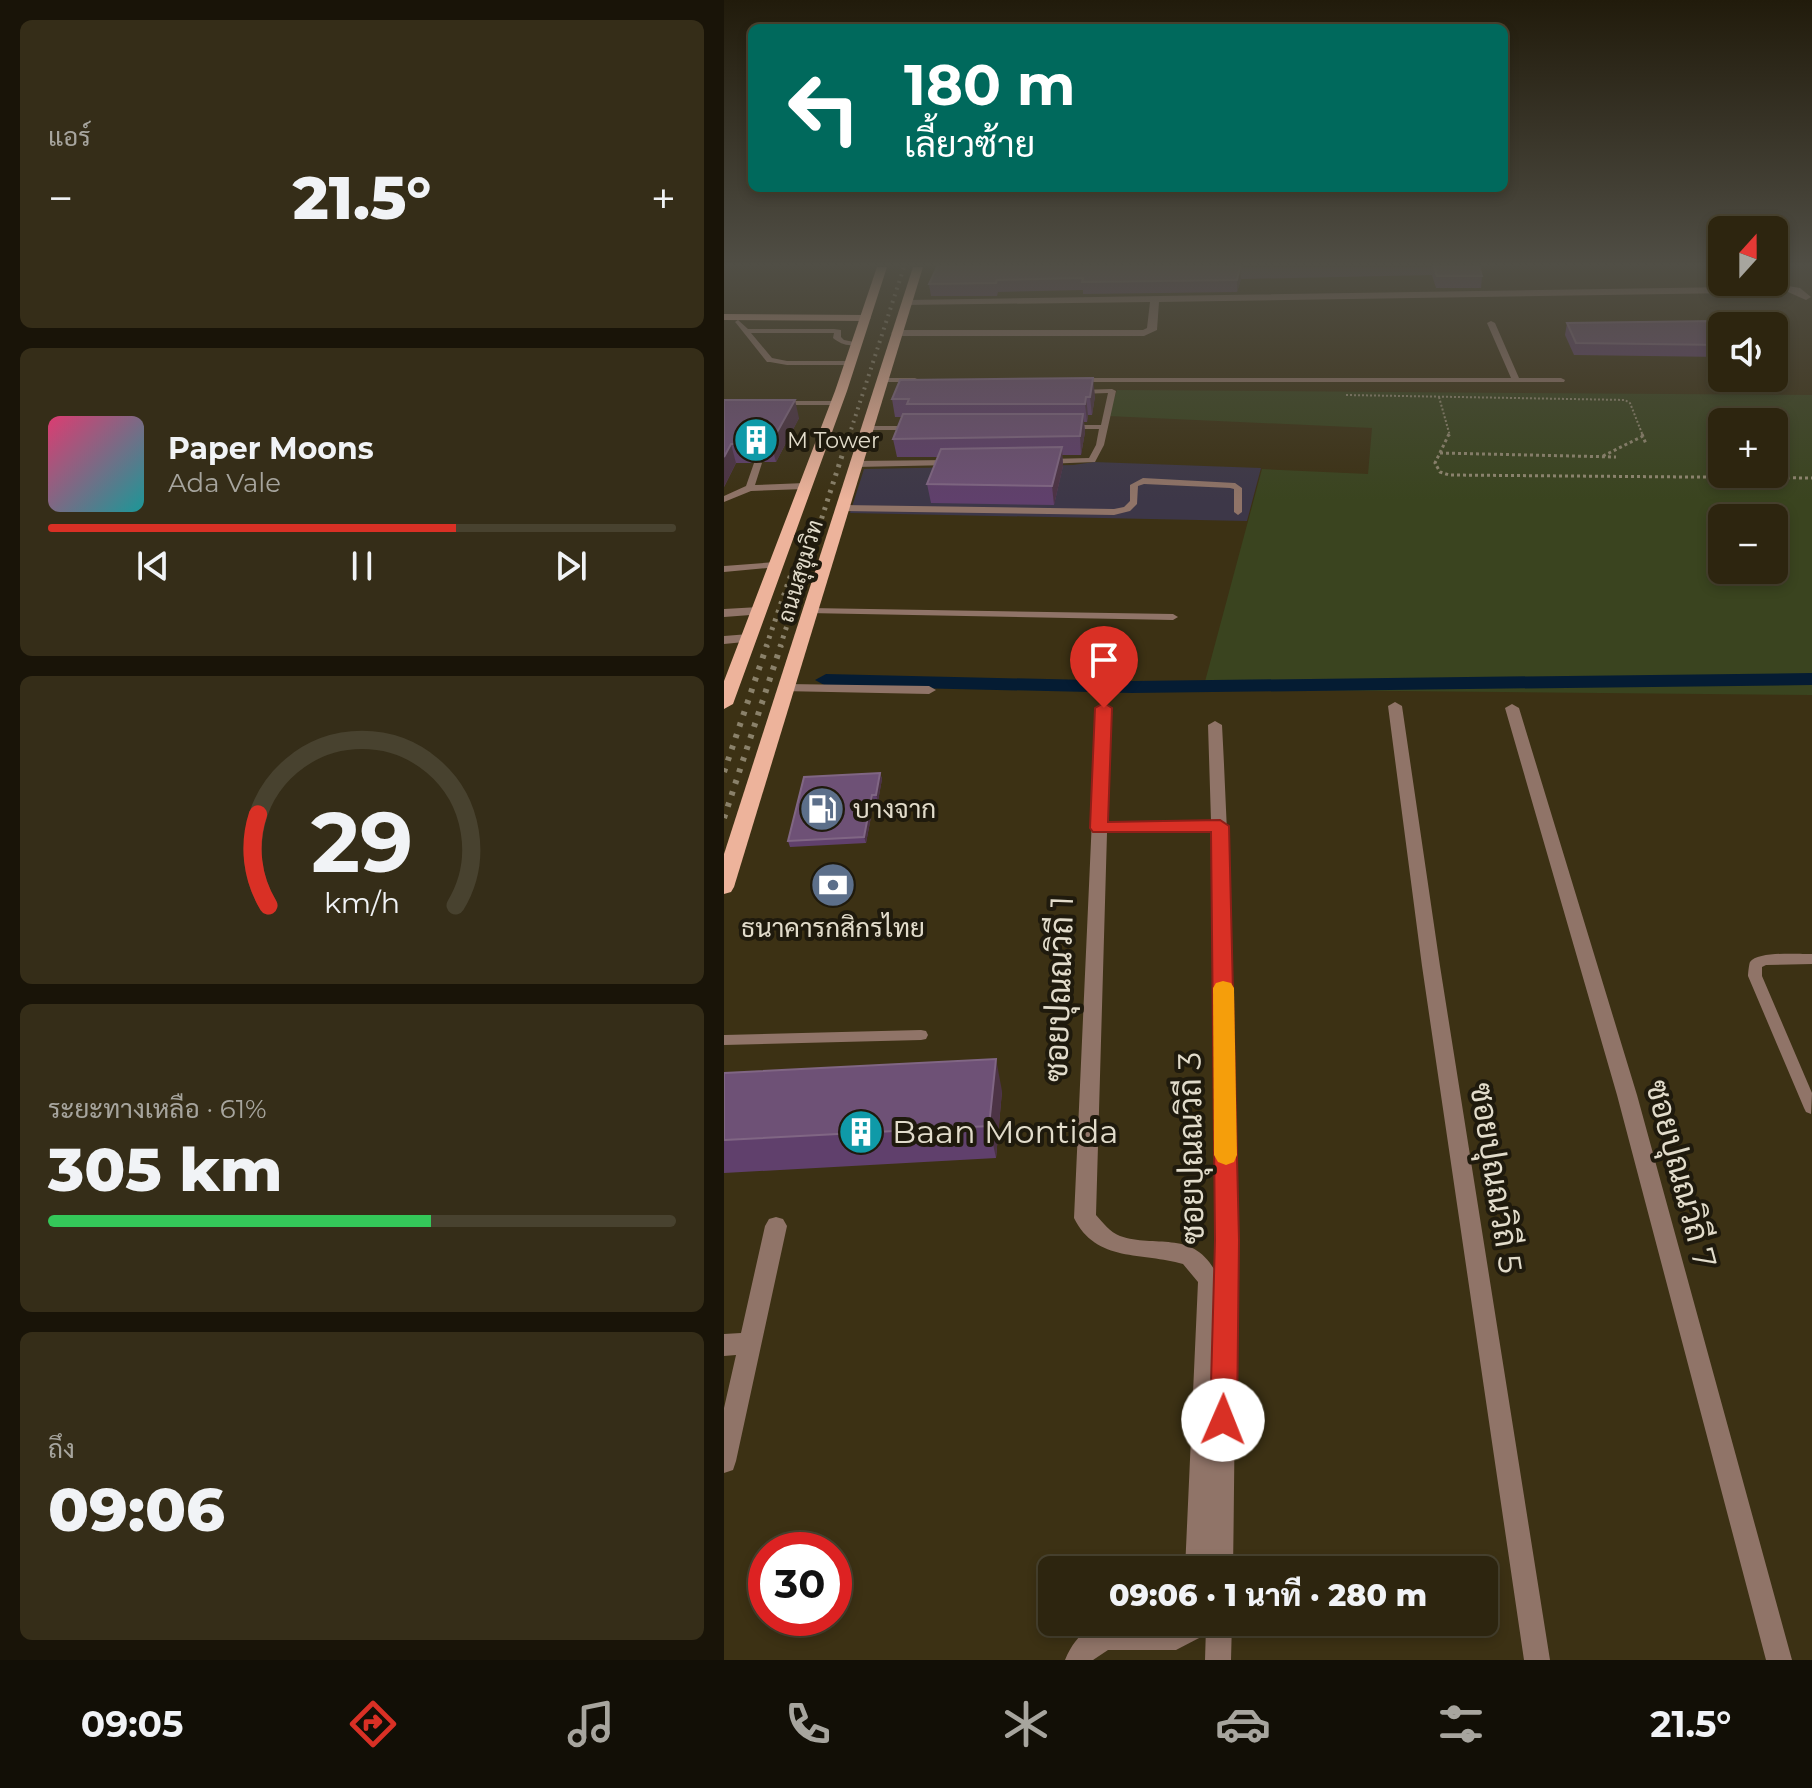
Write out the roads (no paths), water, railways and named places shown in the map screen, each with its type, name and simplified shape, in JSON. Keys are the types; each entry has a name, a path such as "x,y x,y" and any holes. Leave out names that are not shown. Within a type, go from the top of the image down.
{"main road":[{"name":"ถนนสุขุมวิท","path":"724,704 732,665 749,638 837,403 854,344"},
{"name":"ถนนสุขุมวิท","path":"724,887 867,428 885,388 884,344"}],"street":[{"path":"724,613 759,611"},
{"path":"724,640 749,638"},
{"path":"786,688 929,690"},
{"name":"ซอยปุณณวิถี 5","path":"1395,706 1537,1660"},
{"name":"ซอยปุณณวิถี 1","path":"1104,708 1085,1218 1098,1237 1120,1246 1188,1255 1198,1262 1209,1280 1199,1556"},
{"name":"ซอยปุณณวิถี 7","path":"1512,708 1627,1095 1779,1660"},
{"name":"ซอยปุณณวิถี 3","path":"1215,725 1220,826 1227,1240 1220,1556"},
{"path":"1099,828 1220,826"},
{"path":"724,1461 776,1226"},
{"path":"724,1345 750,1343"},
{"path":"1078,1660 1097,1640 1117,1636 1179,1636"},
{"path":"1218,1660 1219,1636"}],"lane":[{"path":"757,344 770,360 848,363"},
{"path":"823,363 833,344"},
{"path":"1500,344 1516,380"},
{"path":"885,388 929,380"},
{"path":"1070,380 1561,380"},
{"path":"1043,462 1092,460 1100,445 1112,391 1065,392"},
{"path":"766,403 837,403"},
{"path":"1057,427 1104,427"},
{"path":"867,428 930,428"},
{"path":"750,488 758,463"},
{"path":"856,464 965,463"},
{"path":"842,508 1114,512 1127,509 1134,502 1134,485 1143,481 1232,485 1238,488 1238,512"},
{"path":"724,499 750,488 805,486"},
{"path":"724,569 776,565"},
{"path":"810,611 1173,617"},
{"path":"1812,959 1764,960 1756,964 1755,976 1812,1108"},
{"path":"724,1040 921,1035"}],"waterway":[{"path":"826,680 1132,687 1812,679"}],"railway":[{"path":"849,436 879,344"},
{"path":"780,647 849,434"},
{"path":"766,647 791,574"},
{"path":"724,772 767,645"},
{"path":"724,818 781,645"}],"place":[{"name":"M Tower","path":"756,440"},
{"name":"บางจาก","path":"822,809"},
{"name":"ธนาคารกสิกรไทย","path":"833,885"},
{"name":"Baan Montida","path":"861,1132"}]}
